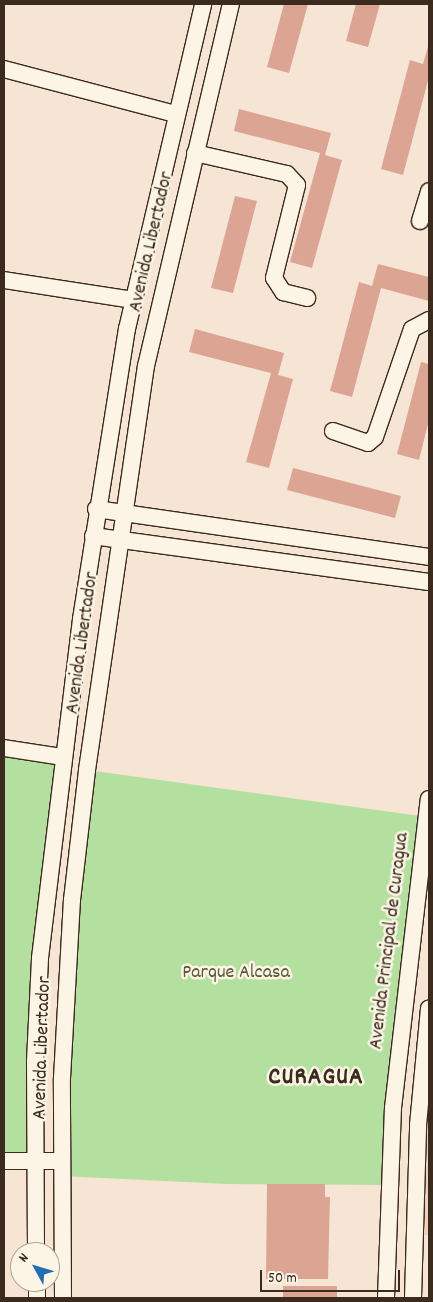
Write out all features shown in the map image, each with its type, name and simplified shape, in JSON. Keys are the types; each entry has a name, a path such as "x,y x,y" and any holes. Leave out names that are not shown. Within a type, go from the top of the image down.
{"street":[{"name":"Avenida Libertador","path":"36,1242 35,1161 40,958 62,757 96,509 132,300 175,114 203,4"},
{"name":"Avenida Libertador","path":"63,1298 61,1161 72,900 120,540 155,323 231,4"},
{"path":"4,69 175,114"},
{"path":"195,153 287,174 297,185 274,278 283,292 307,298"},
{"path":"420,221 429,191"},
{"path":"4,280 132,300"},
{"path":"333,432 368,443 375,437 412,329 429,320"},
{"path":"96,509 429,557"},
{"path":"93,536 429,582"},
{"path":"4,748 62,757"},
{"name":"Avenida Principal de Curagua","path":"386,1298 393,1108 429,799"},
{"path":"413,1298 421,1235 418,1125 429,1009"},
{"path":"4,1161 61,1161"}],"shaded area":[{"path":"429,1009 429,1235 413,1235"}],"green space":[{"path":"4,748 63,757 47,875 35,1161 4,1161"},
{"name":"Parque Alcasa","path":"87,770 427,817 389,1185 227,1184 61,1176"}],"building":[{"path":"284,4 308,4 289,73 267,67"},
{"path":"356,4 380,4 368,47 346,41"},
{"path":"429,43 429,77 403,175 381,169 410,60 423,64"},
{"path":"239,109 331,133 325,155 342,160 312,268 290,262 320,153 234,131"},
{"path":"235,196 257,201 233,293 211,288"},
{"path":"378,264 429,277 429,301 381,288 352,397 330,391 359,282 372,286"},
{"path":"195,329 284,353 278,375 293,379 269,468 246,462 271,373 189,352"},
{"path":"421,362 429,364 429,420 419,460 397,454"},
{"path":"293,468 401,496 395,518 287,490"},
{"path":"267,1184 325,1184 325,1197 330,1197 328,1279 266,1279"},
{"path":"283,1286 337,1286 337,1298 283,1298"}],"district":[{"name":"CURAGUA","path":"316,1078"}]}
